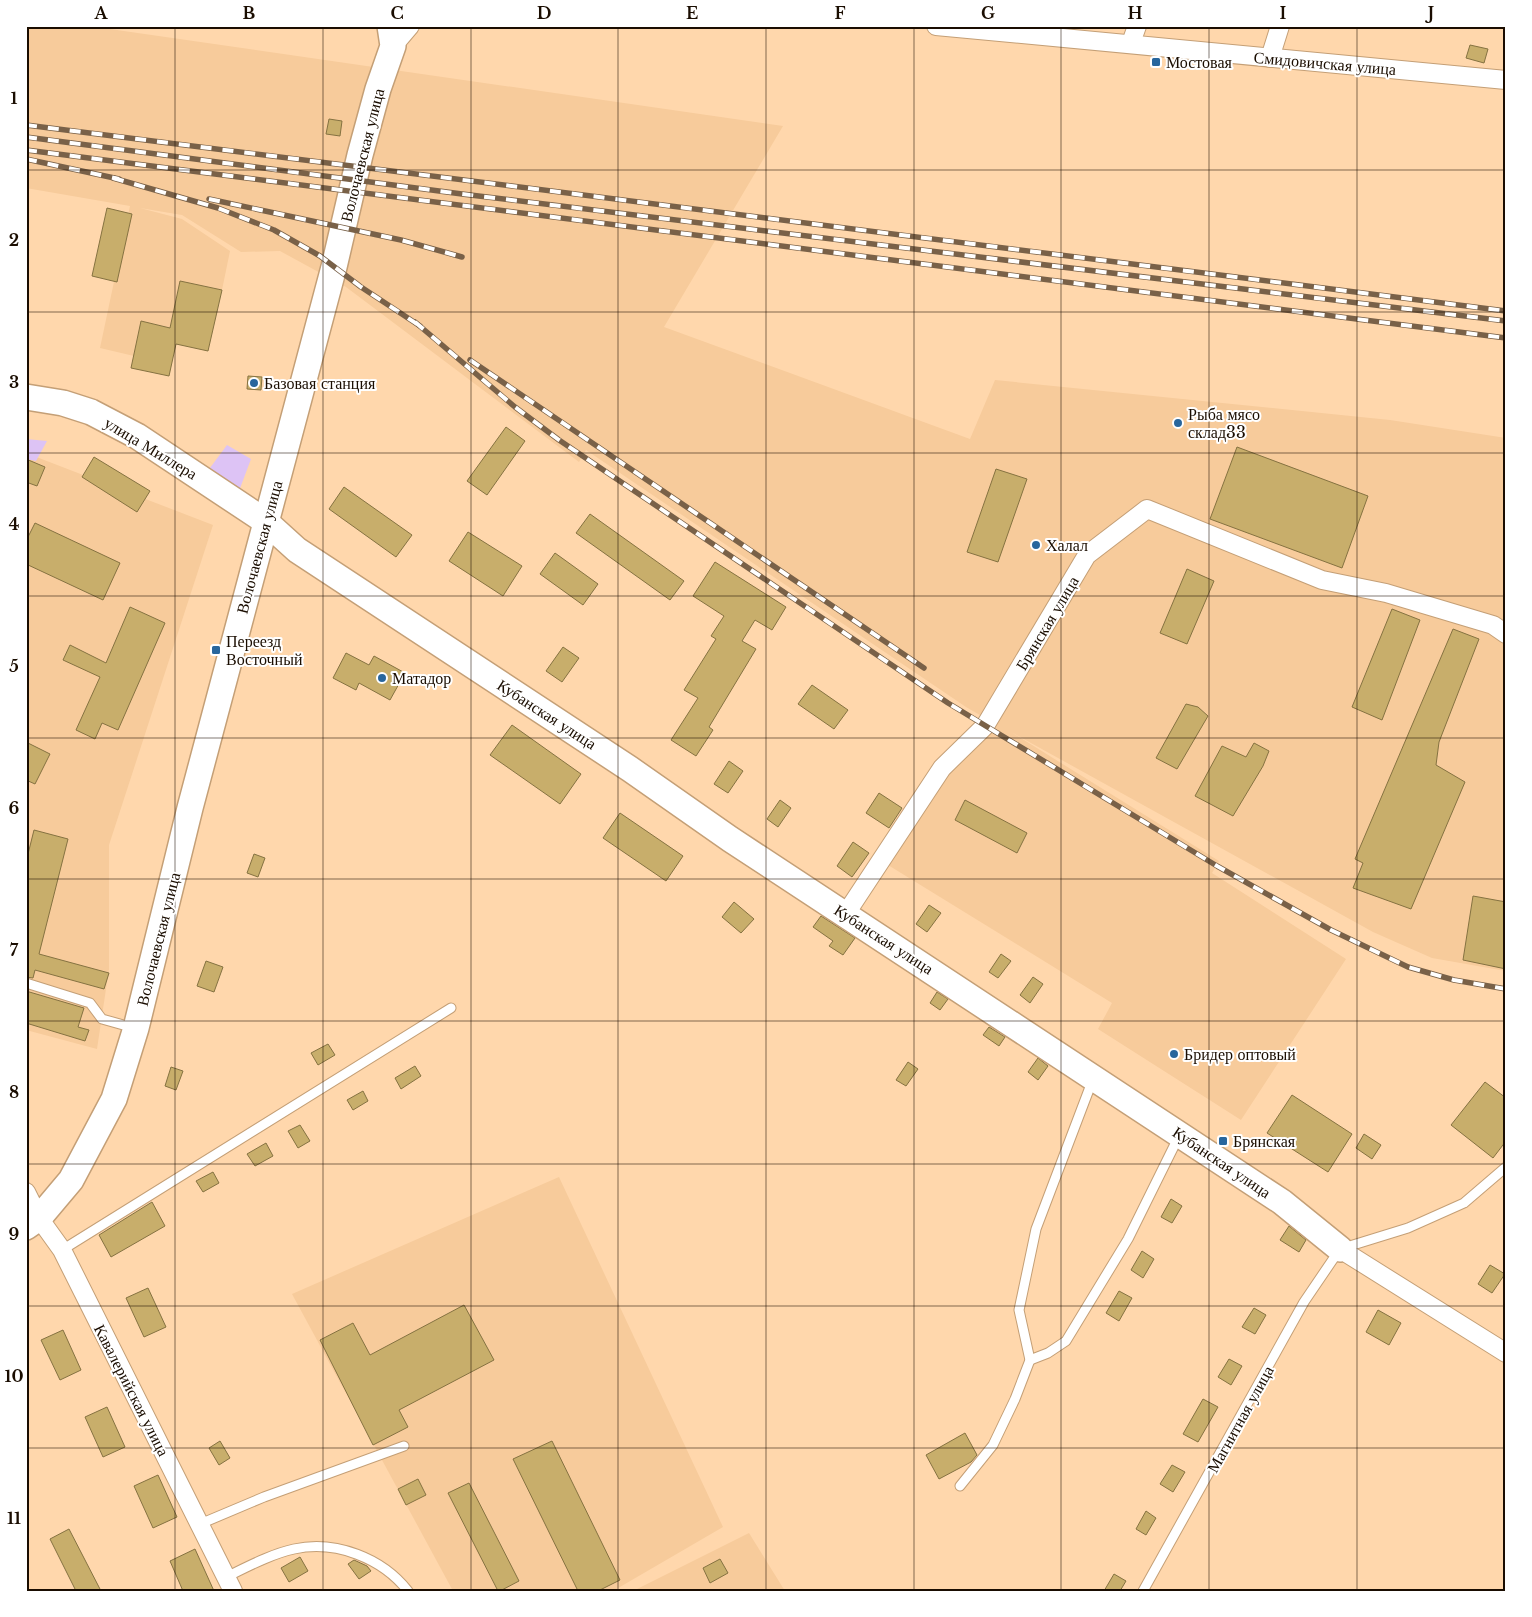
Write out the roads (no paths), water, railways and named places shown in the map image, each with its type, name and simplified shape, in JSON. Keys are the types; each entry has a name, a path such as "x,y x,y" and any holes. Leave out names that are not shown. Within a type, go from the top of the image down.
{"main road":[{"name":"Волочаевская улица","path":"33,1223 71,1180 114,1099 136,1028 190,808 334,267 362,146 391,36"},
{"name":"улица Миллера","path":"26,397 63,402 91,412 137,436 265,521"},
{"name":"Кубанская улица","path":"265,521 297,550 630,769 730,839 1180,1133 1282,1202 1340,1249"}],"street":[{"path":"391,36 410,26"},
{"name":"Смидовичская улица","path":"936,26 976,28 1506,80"},
{"path":"1131,43 1137,26"},
{"path":"1270,58 1280,26"},
{"name":"Брянская улица","path":"845,915 942,768 985,726 1087,555 1147,509 1322,580 1386,593 1493,625 1506,634"},
{"name":"Кавалерийская улица","path":"26,1192 33,1223 62,1250 229,1584"},
{"name":"Кубанская улица","path":"1340,1249 1506,1352"}],"lane":[{"path":"26,983 90,1003 102,1019 136,1028"},
{"path":"62,1250 451,1008"},
{"path":"960,1486 993,1445 1015,1399 1030,1360 1019,1310 1036,1229 1094,1077"},
{"path":"1030,1360 1048,1353 1066,1341 1128,1239 1180,1133"},
{"path":"1340,1249 1408,1228 1464,1203 1506,1167"},
{"name":"Магнитная улица","path":"1143,1591 1304,1302 1340,1249"},
{"path":"200,1524 264,1497 404,1446"},
{"path":"229,1584 294,1549 327,1547 368,1557 398,1577 408,1591"}],"railway":[{"path":"26,125 1506,311"},
{"path":"26,137 462,194 1506,321"},
{"path":"26,150 1506,338"},
{"path":"26,159 119,179"},
{"path":"113,178 218,208 274,230 320,256 361,287 420,326"},
{"path":"209,199 401,240 462,257"},
{"path":"415,322 515,407 559,440 948,703 1217,866 1331,930 1408,967 1454,980 1506,989"},
{"path":"470,360 924,668"}],"place":[{"name":"Мостовая","path":"1156,62"},
{"name":"Базовая станция","path":"254,383"},
{"name":"Рыба мясо склад33","path":"1178,423"},
{"name":"Халал","path":"1036,545"},
{"name":"Переезд Восточный","path":"216,650"},
{"name":"Матадор","path":"382,678"},
{"name":"Бридер оптовый","path":"1174,1054"},
{"name":"Брянская","path":"1223,1141"}]}
